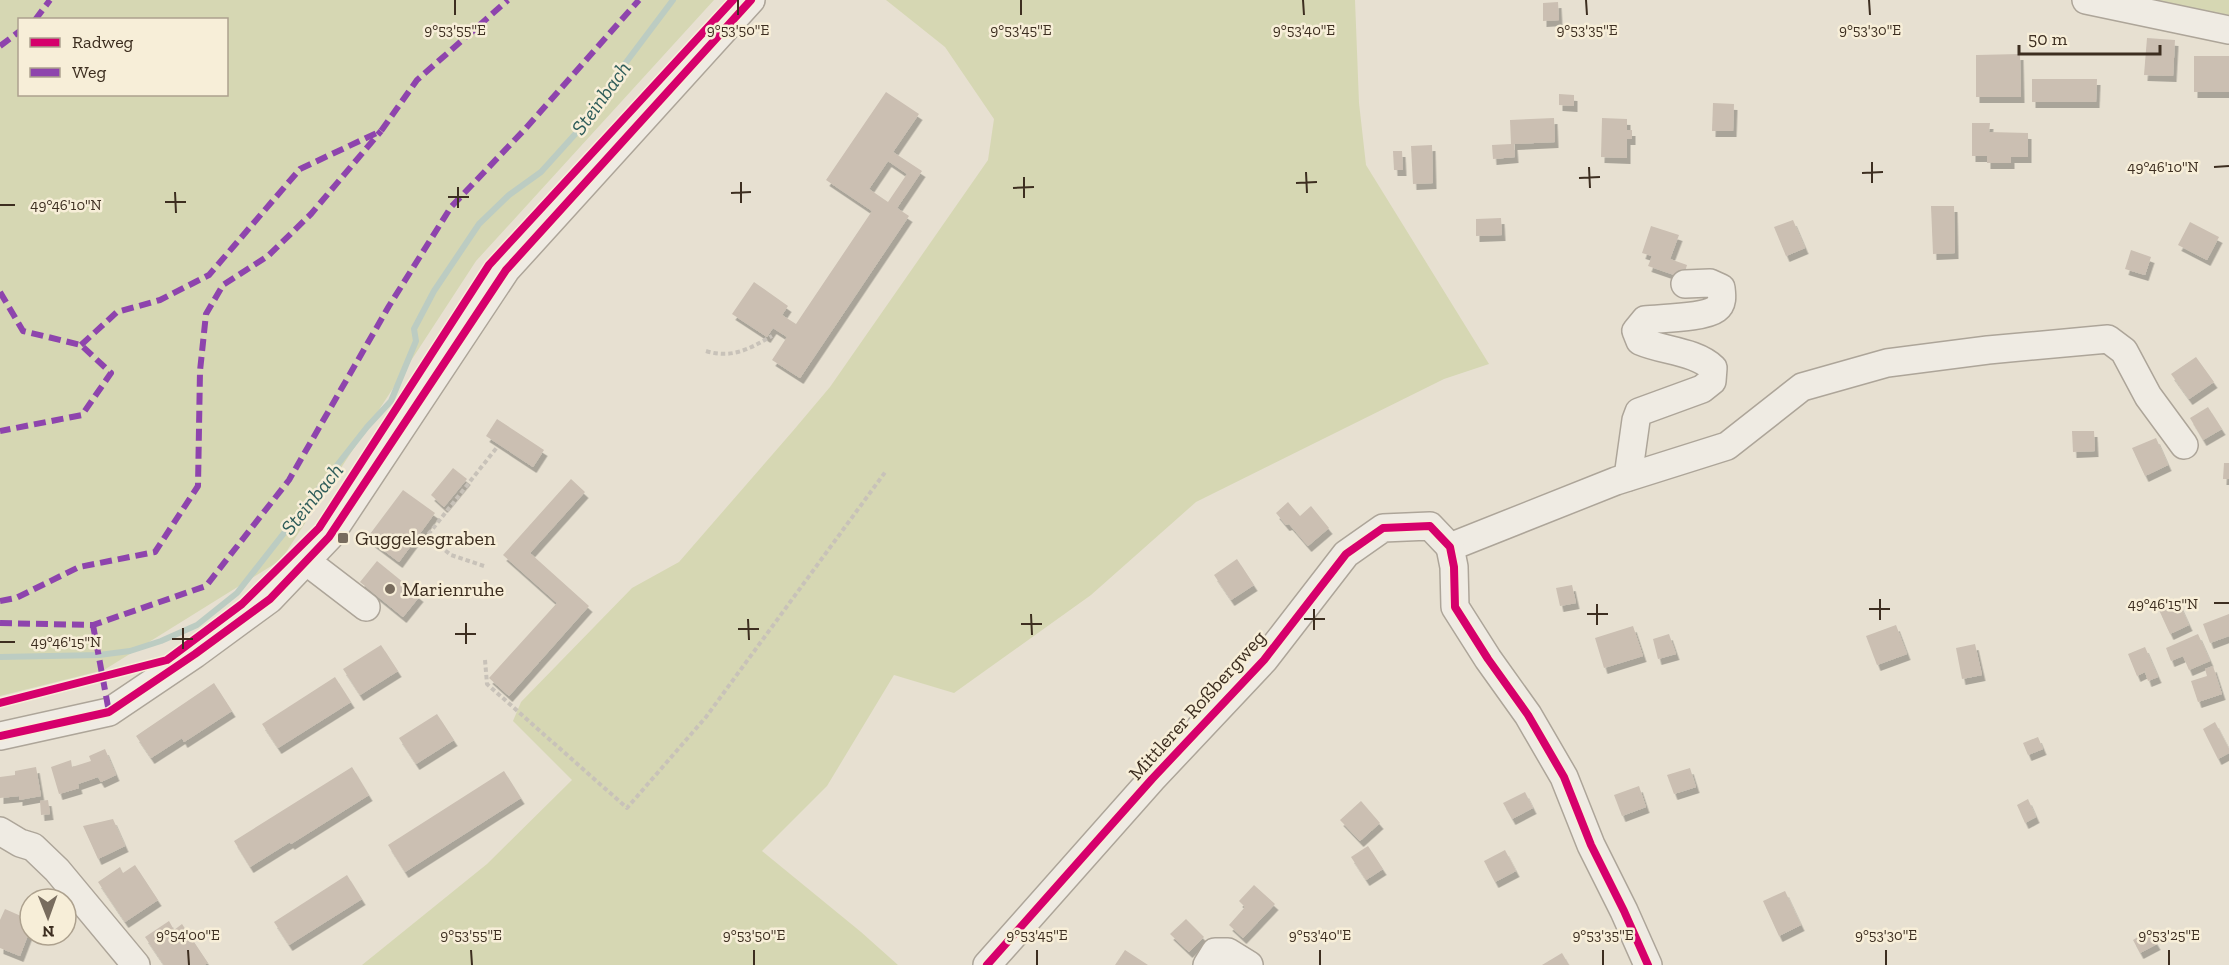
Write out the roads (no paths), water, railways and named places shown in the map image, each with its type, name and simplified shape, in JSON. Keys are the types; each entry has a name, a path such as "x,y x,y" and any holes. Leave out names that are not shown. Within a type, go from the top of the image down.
{"street":[{"path":"0,736 109,712 195,654 270,599 329,537 506,270 751,0"},
{"path":"2086,0 2229,30"},
{"path":"1628,477 1639,412 1702,389 1712,381 1713,368 1705,360 1656,348 1640,341 1636,331 1645,320 1704,314 1717,309 1723,299 1721,288 1710,282 1685,284"},
{"path":"1648,965 1624,910 1591,845 1564,777 1528,715 1455,607 1454,567 1450,547 1628,477 1728,446 1802,387 1887,363 2108,339 2124,351 2148,396 2184,445"},
{"name":"Mittlerer Roßbergweg","path":"987,965 1152,779 1264,660 1346,554 1383,528 1430,526 1450,547"},
{"path":"306,561 366,607"},
{"path":"10,837 49,887"},
{"path":"10,837 33,847 57,870 136,965"},
{"path":"78,922 114,965"},
{"path":"1207,965 1215,952 1228,952 1249,965"}],"waterway":[{"name":"Steinbach","path":"0,657 99,655 130,651 161,641 197,625 237,593 367,427 391,401 416,341 414,329 434,291 479,224 509,195 541,172 587,121 615,77 673,0"}],"place":[{"name":"Guggelesgraben","path":"343,538"},
{"name":"Marienruhe","path":"390,589"}]}
